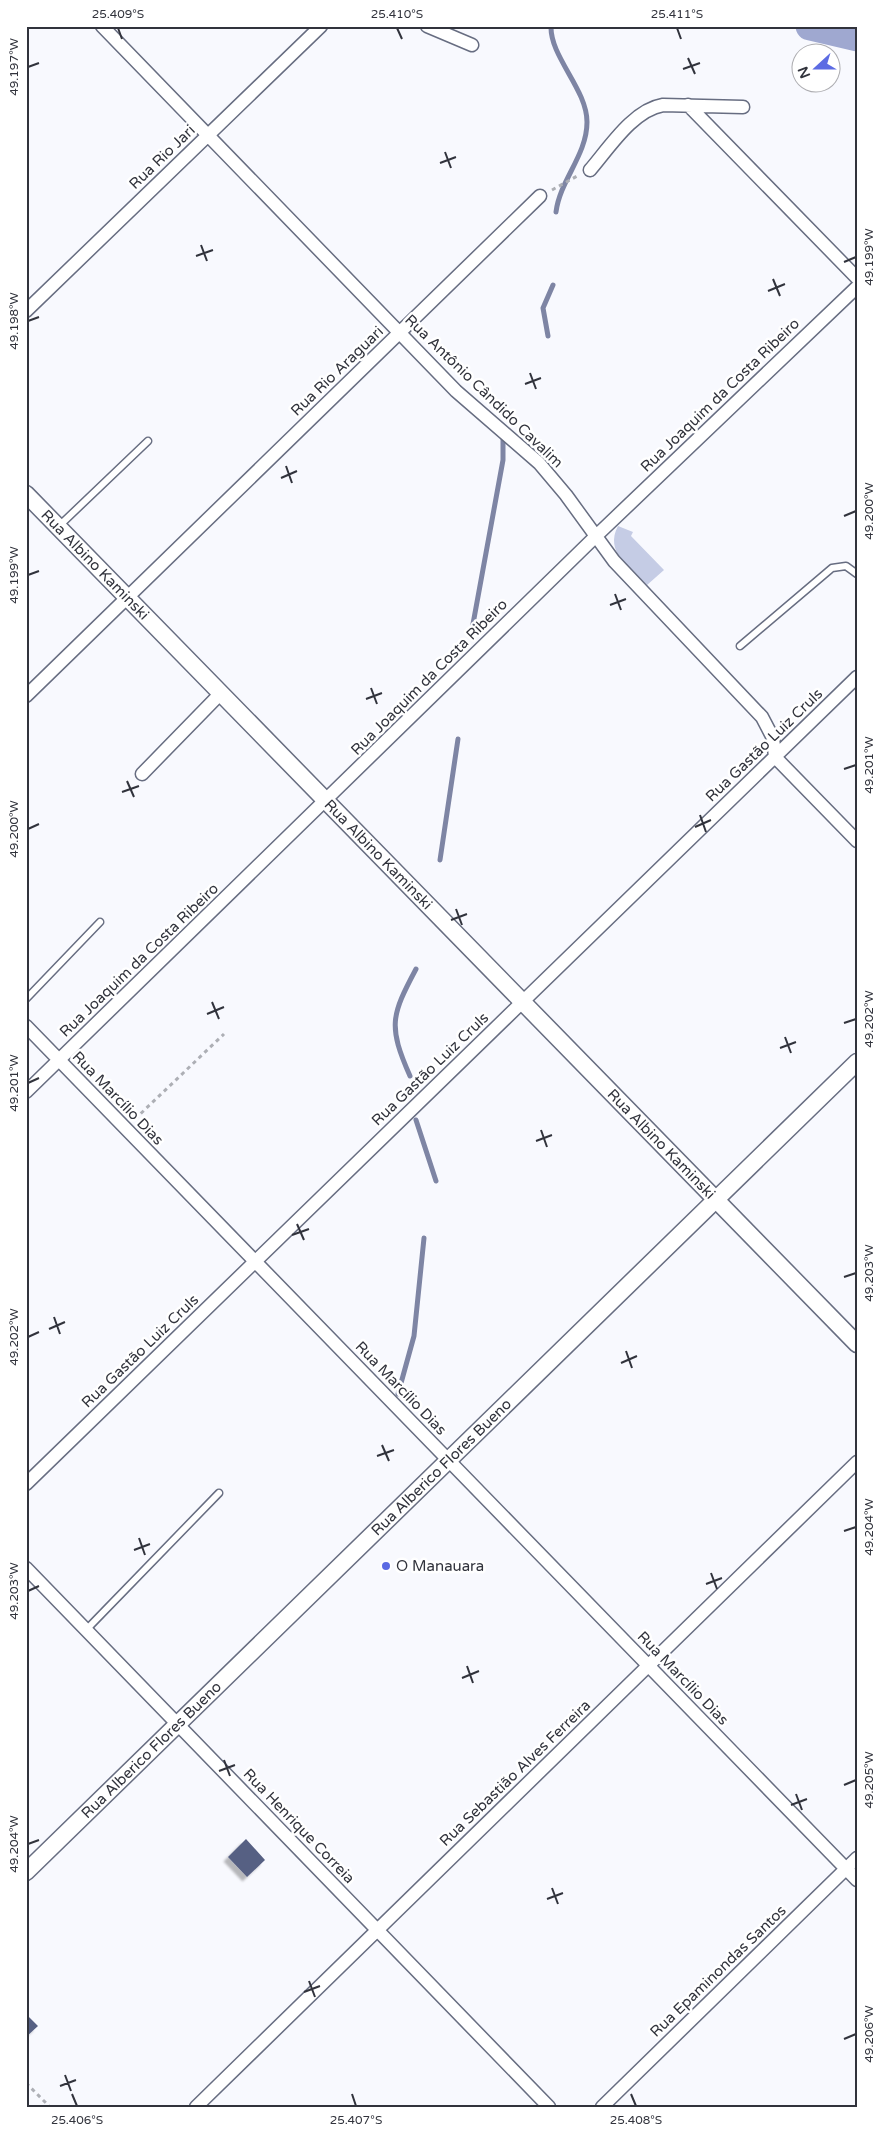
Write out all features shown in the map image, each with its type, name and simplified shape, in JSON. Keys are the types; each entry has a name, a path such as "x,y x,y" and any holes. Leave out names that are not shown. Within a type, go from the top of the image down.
{"street":[{"name":"Rua Antônio Cândido Cavalim","path":"102,26 456,391 539,463 566,495 595,537 625,573 762,717 773,738 775,757"},
{"name":"Rua Rio Jari","path":"26,311 321,26"},
{"path":"427,26 472,45"},
{"path":"688,105 857,278"},
{"path":"590,170 636,118 653,106 744,107"},
{"name":"Rua Rio Araguari","path":"26,696 540,196"},
{"name":"Rua Joaquim da Costa Ribeiro","path":"26,1092 595,537 857,287"},
{"name":"Rua Albino Kaminski","path":"26,494 857,1344"},
{"name":"Rua Gastão Luiz Cruls","path":"26,1484 857,677"},
{"path":"142,774 221,693"},
{"path":"775,757 857,841"},
{"name":"Rua Marcílio Dias","path":"26,1026 857,1880"},
{"name":"Rua Alberico Flores Bueno","path":"26,1872 857,1062"},
{"name":"Rua Sebastião Alves Ferreira","path":"196,2107 857,1462"},
{"name":"Rua Henrique Correia","path":"26,1568 549,2107"},
{"name":"Rua Epaminondas Santos","path":"602,2107 857,1858"}],"lane":[{"path":"58,527 148,441"},
{"path":"740,646 832,568 846,566 857,574"},
{"path":"26,999 100,922"},
{"path":"86,1630 219,1493"}],"path":[{"path":"540,196 590,170"},
{"path":"125,1128 224,1034"},
{"path":"26,2083 50,2107"}],"shaded area":[{"path":"618,526 633,532 631,536 664,570 647,585 627,566 617,552 614,544"}],"building":[{"path":"246,1839 265,1860 247,1877 228,1857"},
{"path":"26,2014 38,2026 26,2037"}],"waterway":[{"path":"551,26 552,38 556,49 581,97 587,122 583,145 558,200 556,212"},
{"path":"810,26 857,37"},
{"path":"548,336 543,308 553,285"},
{"path":"473,624 503,460 503,440"},
{"path":"440,860 458,739"},
{"path":"410,1076 398,1045 395,1021 401,999 416,969"},
{"path":"416,1120 436,1181"},
{"path":"398,1394 414,1336 424,1238"}],"place":[{"name":"O Manauara","path":"386,1566"}]}
